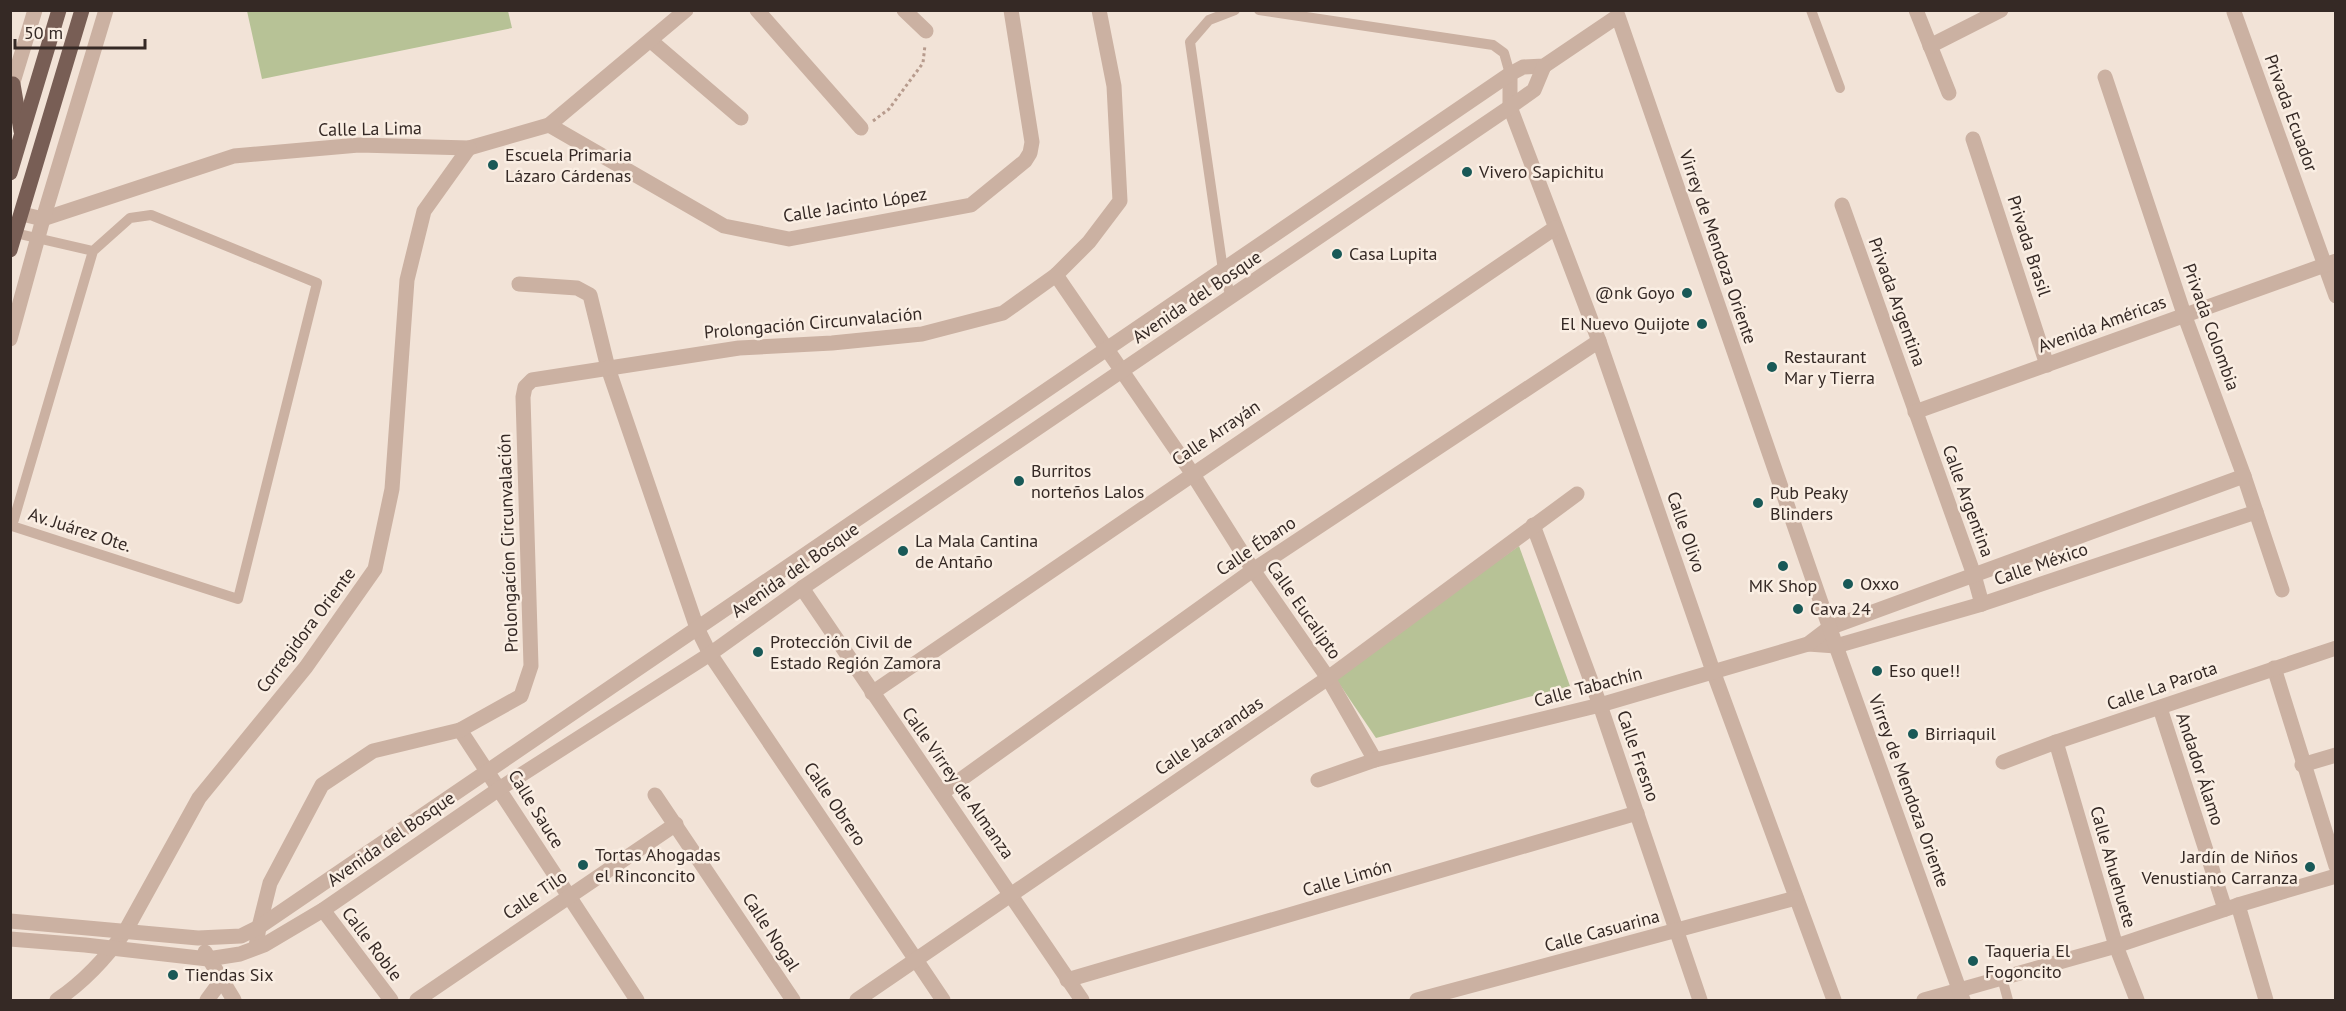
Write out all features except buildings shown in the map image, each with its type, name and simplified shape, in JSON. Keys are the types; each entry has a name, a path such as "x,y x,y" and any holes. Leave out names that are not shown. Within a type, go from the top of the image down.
{"main road":[{"path":"10,173 59,10"},
{"path":"10,250 82,10"},
{"path":"12,88 21,136"}],"street":[{"path":"12,88 35,10"},
{"path":"10,339 37,238 106,10"},
{"name":"Calle La Lima","path":"43,219 234,156 359,145 469,148 549,125 686,10"},
{"path":"757,10 861,129"},
{"path":"904,10 926,31"},
{"name":"Calle Jacinto López","path":"549,125 724,225 789,238 971,206 1025,161 1030,153 1032,142 1011,10"},
{"name":"Prolongación Circunvalación","path":"525,387 532,380 739,348 832,343 922,334 1003,313 1056,275 1089,242 1120,201 1114,86 1100,10"},
{"path":"1916,10 1949,93"},
{"path":"1930,46 2001,10"},
{"name":"Avenida del Bosque","path":"10,939 208,959 240,954 323,910 499,789 710,654 802,588 1510,107 1534,90 1544,66 1620,12"},
{"name":"Virrey de Mendoza Oriente","path":"1620,12 1829,628 1962,995"},
{"name":"Privada Ecuador","path":"2234,12 2330,262 2336,296"},
{"path":"651,41 741,118"},
{"name":"Avenida del Bosque","path":"10,921 198,938 241,936 259,927 1510,74 1523,66 1544,66"},
{"name":"Calle Olivo","path":"1510,74 1510,107 1599,341 1713,671 1834,1000"},
{"name":"Privada Colombia","path":"2104,77 2184,314 2244,476 2282,590"},
{"name":"Privada Brasil","path":"1973,139 2047,365"},
{"name":"Corregidora Oriente","path":"57,1000 73,995 113,949 126,930 199,798 306,667 375,569 392,489 407,280 424,211 469,148"},
{"name":"Privada Argentina","path":"1842,205 1915,412"},
{"path":"22,214 43,219"},
{"name":"Calle Arrayán","path":"872,693 1555,228"},
{"name":"Avenida Américas","path":"1915,412 2330,262"},
{"name":"Calle Eucalipto","path":"1056,275 1328,678 1375,760"},
{"name":"Calle Obrero","path":"519,284 577,288 590,295 608,368 697,628 710,654 944,1000"},
{"name":"Calle Ébano","path":"942,793 1253,570 1599,341"},
{"name":"Prolongacíon Circunvalación","path":"256,947 270,883 322,785 373,752 460,730 521,696 531,666 523,397 525,387"},
{"name":"Calle Argentina","path":"1915,412 1974,575 1982,604"},
{"name":"Calle México","path":"1829,628 2244,476"},
{"name":"Calle Jacarandas","path":"857,1000 1328,678 1577,494"},
{"name":"Calle México","path":"1836,646 1982,604 2256,512"},
{"name":"Calle Fresno","path":"1533,525 1600,705 1700,1000"},
{"name":"Calle Virrey de Almanza","path":"802,588 1082,1000"},
{"name":"Calle Tabachín","path":"1808,644 1829,628"},
{"name":"Calle Tabachín","path":"1318,780 1375,760 1600,705 1808,644 1836,646"},
{"name":"Calle La Parota","path":"2003,762 2336,648"},
{"path":"2274,668 2302,765 2336,866"},
{"name":"Andador Álamo","path":"2160,708 2265,1000"},
{"name":"Calle Sauce","path":"460,730 488,769 634,999"},
{"name":"Calle Ahuehuete","path":"2056,742 2116,946 2137,1000"},
{"path":"2302,765 2336,755"},
{"name":"Calle Nogal","path":"655,795 793,1000"},
{"name":"Calle Limón","path":"1067,980 1637,813"},
{"name":"Calle Tilo","path":"417,1000 676,824"},
{"path":"1924,1000 1962,995 2002,978 2116,946 2232,907 2336,876"},
{"name":"Calle Casuarina","path":"1417,1000 1796,898"},
{"name":"Calle Roble","path":"323,910 390,1000"},
{"path":"198,938 208,959 234,1000"},
{"path":"207,1000 221,981"}],"lane":[{"path":"1232,297 1223,270 1190,42 1209,20 1235,10"},
{"path":"1259,10 1493,45 1504,53 1510,74"},
{"path":"1811,10 1840,88"},
{"name":"Av. Juárez Ote.","path":"151,215 317,283 238,599 12,526 93,251 130,218 151,215"},
{"path":"15,233 93,251"},
{"path":"2002,978 2008,1000"}],"path":[{"path":"861,129 889,109 923,63 926,31"}],"green space":[{"path":"247,11 508,11 512,28 262,79"},
{"path":"1519,546 1570,686 1376,738 1334,676"}],"place":[{"name":"Escuela Primaria Lázaro Cárdenas","path":"493,165"},
{"name":"Vivero Sapichitu","path":"1467,172"},
{"name":"Casa Lupita","path":"1337,254"},
{"name":"@nk Goyo","path":"1687,293"},
{"name":"El Nuevo Quijote","path":"1702,324"},
{"name":"Restaurant Mar y Tierra","path":"1772,367"},
{"name":"Burritos norteños Lalos","path":"1019,481"},
{"name":"Pub Peaky Blinders","path":"1758,503"},
{"name":"La Mala Cantina de Antaño","path":"903,551"},
{"name":"MK Shop","path":"1783,566"},
{"name":"Oxxo","path":"1848,584"},
{"name":"Cava 24","path":"1798,609"},
{"name":"Protección Civil de Estado Región Zamora","path":"758,652"},
{"name":"Eso que!!","path":"1877,671"},
{"name":"Birriaquil","path":"1913,734"},
{"name":"Tortas Ahogadas el Rinconcito","path":"583,865"},
{"name":"Jardín de Niños Venustiano Carranza","path":"2310,867"},
{"name":"Taqueria El Fogoncito","path":"1973,961"},
{"name":"Tiendas Six","path":"173,975"}]}
